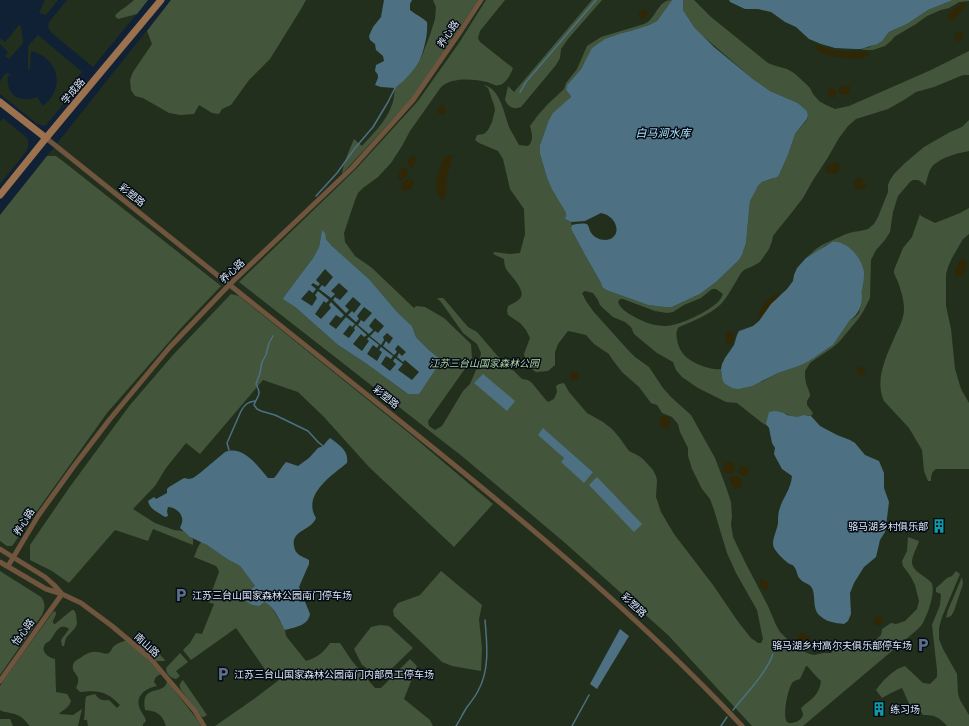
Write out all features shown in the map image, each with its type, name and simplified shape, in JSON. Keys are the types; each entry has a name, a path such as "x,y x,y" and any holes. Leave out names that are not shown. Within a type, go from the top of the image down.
{"street":[{"name":"学成路","path":"0,195 161,0"},
{"name":"养心路","path":"8,566 38,516 110,419 169,348 229,286 352,168 413,100 481,0"},
{"name":"彩塑路","path":"0,102 463,471 630,614 742,726"},
{"name":"南山路","path":"0,549 45,577 62,594"},
{"name":"南山路","path":"0,562 46,589 62,594 81,603 112,626 150,658 195,711 204,726"},
{"name":"怡心路","path":"0,681 62,594"}],"green space":[{"path":"45,0 58,0 46,15 39,13"},
{"path":"67,0 148,0 93,67 49,29 49,22"},
{"path":"134,0 148,0 137,14 118,19 115,16 118,12"},
{"name":"江苏三台山国家森林公园","path":"171,0 969,0 969,726 0,726 0,215"},
{"path":"171,0 306,0 270,59 249,80 231,105 222,109 219,114 212,113 199,105 194,114 180,115 169,113 143,98 135,96 131,90 130,80 133,72 152,44 147,31"},
{"path":"433,0 478,0 412,98 342,174 345,160 354,139 362,146 378,128 389,112 393,102 395,88 421,58 435,19 436,7"},
{"path":"486,0 505,0 480,31 478,38 480,42 513,68 508,78 504,83 498,85 482,81 457,80 441,87 410,131 391,163 378,177 358,193 344,233 345,242 355,256 372,268 414,308 416,306 425,307 444,318 471,344 472,358 428,421 429,426 435,430 442,426 463,391 470,384 479,363 481,353 477,344 463,333 437,298 443,298 468,327 477,332 507,367 514,371 522,379 528,380 532,383 548,402 554,399 557,392 556,386 564,383 569,392 587,413 612,429 629,451 644,460 656,476 656,497 661,512 674,534 713,585 739,623 751,638 758,643 761,643 763,639 757,610 736,573 727,553 710,499 702,489 692,469 688,456 688,448 680,432 678,424 672,417 662,413 657,405 651,403 639,387 622,372 609,354 594,344 586,335 568,331 558,344 555,352 555,365 548,371 536,372 525,359 524,354 530,338 526,330 520,323 508,315 507,311 508,306 521,297 521,290 506,269 504,259 493,254 494,252 510,254 520,253 525,234 524,209 510,189 503,159 498,151 475,140 477,135 484,134 488,130 495,110 488,88 484,85 490,87 498,97 510,129 519,145 528,146 532,139 530,126 548,104 564,89 566,83 577,69 587,46 601,37 646,23 664,2 672,0 657,21 622,33 584,63 581,69 567,85 566,90 571,97 548,122 540,145 540,154 547,178 566,213 565,219 571,222 571,229 602,287 606,290 648,305 672,307 700,294 716,282 739,260 746,243 750,201 753,194 762,182 779,175 795,134 807,120 808,115 807,111 798,103 770,91 753,79 703,36 694,27 683,10 683,0 694,0 711,17 768,63 787,69 794,73 810,88 819,101 835,109 849,106 931,70 969,51 969,75 963,75 934,87 916,92 888,109 856,119 848,126 839,138 803,198 773,236 769,249 760,262 741,273 721,304 701,317 679,327 677,330 676,336 678,345 683,354 705,367 721,369 722,378 761,382 778,373 799,366 829,348 833,345 850,320 859,313 862,298 861,290 863,285 860,262 851,249 837,242 832,242 826,245 806,258 822,245 846,234 868,229 874,224 888,192 890,180 894,174 924,147 962,127 969,120 969,151 938,161 931,168 925,186 918,180 913,180 898,196 893,212 890,232 876,250 871,260 870,298 864,310 839,342 810,363 805,371 806,383 810,394 807,405 813,413 811,416 795,417 784,413 766,424 769,427 737,403 726,402 698,388 682,377 676,370 673,362 657,353 634,334 631,327 625,322 613,317 600,305 593,293 585,291 582,293 593,311 635,357 649,367 663,388 691,415 715,458 726,487 731,502 731,524 733,537 780,632 800,650 814,655 831,653 836,647 842,645 860,650 876,640 881,635 882,629 891,623 896,624 905,621 917,609 919,601 915,585 903,566 902,561 907,551 908,537 919,541 912,562 916,571 931,582 933,590 927,615 922,624 803,726 752,726 668,635 564,542 463,457 239,282 356,169 418,101 459,43","holes":["322,230 326,239 332,246 369,279 398,313 412,326 416,337 439,358 408,394 338,345 284,299 319,247","712,289 716,289 723,294 716,304 703,312 683,322 665,326 645,322 637,318 624,310 618,302 620,299 623,299 655,311 667,313 673,312 684,305 701,298","543,429 593,472 561,462 564,458","807,666 821,681 820,686 816,694 801,708 803,714 802,718 795,723 789,723 787,722 785,714 787,696 792,683 800,679"]},
{"path":"592,0 602,0 568,39 561,49 560,58 556,65 521,107 514,108 510,106 505,100 508,86 514,92"},
{"path":"953,0 969,1 959,2 949,8 927,16 894,37 885,46 873,50 861,49 870,47 886,36 889,32 907,24 928,10"},
{"path":"19,25 21,27 23,43 9,59 5,56 8,52 0,44 0,38 5,42"},
{"path":"38,35 82,72 75,80 79,85 44,126 36,123 0,94 0,81 6,73 11,74 10,76 8,75 9,88 11,93 15,96 25,99 37,97 43,106 50,99 55,91 57,83 56,74 48,60 31,51 30,69 28,69 28,46"},
{"path":"3,118 27,138 28,148 0,184 0,122"},
{"path":"47,156 56,156 221,286 182,327 107,413 12,546 7,546 0,541 0,215"},
{"path":"969,208 969,234 963,239 952,258 946,274 946,306 951,329 955,369 961,389 969,403 969,469 936,469 932,473 931,481 928,481 924,471 922,450 909,428 884,401 881,393 880,385 883,368 888,351 904,313 902,295 894,270 903,248 912,237 920,214 921,216 935,223"},
{"path":"231,294 239,296 409,433 493,504 454,547 369,467 324,417 298,392 263,380 200,454 186,443 166,468 155,486 133,509 155,523 174,530 183,531 193,539 193,545 153,529 148,541 115,530 69,583 52,571 30,560 30,545 69,488 130,405 173,355"},
{"path":"201,542 240,566 255,586 264,602 271,606 285,630 286,636 306,661 320,654 330,643 340,643 352,661 375,688 381,688 410,659 417,666 404,699 430,720 433,726 215,726 279,680 276,676 271,678 236,628 191,660 183,650 190,643 196,633 202,634 214,604 208,602 219,572 216,566 194,557"},
{"path":"0,571 41,597 44,602 44,610 0,675"},
{"path":"441,571 482,605 479,619 482,648 481,671 452,666 442,662 394,616 393,610 398,603 420,595"},
{"path":"956,571 960,574 942,617 939,628 939,639 957,674 958,694 969,715 969,726 947,726 942,720 936,717 931,715 923,715 915,708 911,708 902,688 882,698 876,690 889,675 905,666 923,683 930,684 937,677 932,625 940,605 941,594 936,592 936,588 947,578 952,576"},
{"path":"962,577 963,584 954,611 951,616 946,618 948,610"},
{"path":"74,610 76,614 77,624 66,638 64,646 62,646 61,640 69,629 62,627 58,629 43,649 47,656 55,659 56,692 67,694 71,701 68,707 59,714 73,715 82,709 78,726 30,726 23,718 0,710 0,686 53,612 55,611 56,613 53,622 55,624"},
{"path":"380,625 389,626 413,648 381,679 362,665 354,649 371,627"},
{"path":"144,638 165,660 164,661 156,661 139,645 139,641"},
{"path":"127,640 145,656 161,674 154,680 157,686 142,693 139,700 140,709 146,721 143,726 88,726 87,720 84,720 87,696 95,694 101,700 109,700 117,708 120,705 111,697 102,692 80,692 76,688 78,677 74,671 73,664 90,653 109,653 113,647"},
{"path":"180,653 188,662 176,671 180,676 176,679 169,675 166,668"},
{"path":"183,680 207,715 204,717 202,717 181,690 180,685"},
{"path":"167,681 201,726 166,726 161,716 153,711 145,710 144,701 146,696 149,693 165,686"},
{"path":"0,719 10,719 13,726 0,726"}],"sand":[{"path":"963,2 966,5 952,22 948,18 950,12"},
{"path":"642,9 648,12 645,18 640,19 639,14"},
{"path":"959,32 964,37 959,42 954,37"},
{"path":"817,45 841,51 867,51 869,52 869,55 856,59 830,56 821,53 816,47"},
{"path":"843,85 849,86 850,89 850,92 845,95 838,91"},
{"path":"832,88 837,93 832,98 827,93"},
{"path":"443,105 445,109 446,113 444,115 439,114 438,112 438,108"},
{"path":"414,155 416,160 411,168 408,165 408,161"},
{"path":"449,155 453,156 448,173 446,194 443,201 437,191 436,179 443,158"},
{"path":"835,162 838,163 840,167 837,174 825,172 826,167"},
{"path":"402,168 407,169 408,171 407,176 400,180 398,179 399,173"},
{"path":"860,177 867,188 855,188 854,181"},
{"path":"409,178 414,181 410,190 401,189 403,182"},
{"path":"963,259 966,260 967,266 963,275 957,277 955,274 957,266"},
{"path":"778,293 779,296 771,304 761,319 759,319 760,311 764,304"},
{"path":"728,332 731,332 734,335 730,344 727,344 726,341"},
{"path":"859,367 863,367 865,371 863,375 859,375 857,373 857,369"},
{"path":"571,371 578,373 578,380 574,381 570,379"},
{"path":"662,416 667,416 670,422 667,429 664,429 659,424"},
{"path":"731,462 734,463 734,473 727,474 724,473 723,466 724,463"},
{"path":"740,466 745,466 747,468 748,476 741,475 738,471"},
{"path":"730,477 741,478 742,485 740,488 733,487 730,480"},
{"path":"762,579 767,581 769,587 767,590 763,589 760,584 760,580"},
{"path":"876,617 880,617 882,621 880,625 876,625 874,623 874,619"},
{"path":"802,633 808,636 811,643 808,645 800,644 798,637 799,634"}],"water":[{"path":"384,0 412,0 410,10 427,22 426,40 419,61 410,74 395,88 375,85 378,77 378,74 375,71 376,65 384,61 383,56 376,50 375,44 370,40 369,36 373,27 381,17"},
{"name":"白马涧水库","path":"672,0 683,0 683,10 694,27 714,47 770,91 798,103 807,111 808,115 807,119 795,134 779,175 762,182 758,186 750,201 746,243 739,260 716,282 700,294 672,307 665,307 648,305 606,290 602,287 571,229 572,225 587,224 591,233 599,239 606,240 615,235 615,222 607,215 601,213 585,221 571,222 565,219 566,213 547,178 540,154 540,145 548,122 553,113 571,97 566,90 567,85 581,69 592,48 605,39 657,21"},
{"path":"729,0 953,0 928,10 907,24 889,32 882,41 877,44 861,49 855,49 835,48 821,44 809,39 796,27 785,22 771,12 758,9 745,9 730,2"},
{"path":"322,230 325,233 326,239 332,246 369,279 398,313 412,326 416,337 439,358 441,361 419,394 408,394 338,345 295,307 283,299 313,258 319,247","holes":["325,269 333,277 325,287 322,285 319,289 331,298 335,294 331,291 339,283 348,291 340,300 335,297 333,300 346,313 349,310 345,306 353,297 361,304 354,313 352,311 348,315 356,322 359,319 357,316 364,307 372,313 364,322 361,320 358,325 369,334 373,330 369,326 375,318 384,326 378,333 375,331 370,336 381,345 384,340 383,337 387,333 393,338 389,344 386,341 383,346 394,355 397,352 395,349 398,345 406,352 402,356 399,353 397,357 403,362 405,360 419,372 412,380 398,370 403,364 395,358 393,361 396,364 390,371 381,364 386,356 391,359 393,356 381,347 379,350 382,352 377,361 367,354 373,345 377,348 379,345 369,337 367,339 369,341 362,351 353,344 361,334 364,337 367,335 356,325 354,328 355,330 349,338 343,334 350,325 352,327 355,324 346,317 336,329 329,324 336,315 341,318 344,315 331,302 329,305 331,308 321,319 315,314 324,301 326,303 329,300 318,291 315,295 317,298 312,306 301,299 309,290 313,293 316,289 311,285 313,283 318,286 320,284 316,280"]},
{"path":"832,242 843,244 853,251 860,261 864,272 862,300 859,310 850,320 833,345 809,361 778,373 752,386 738,389 732,388 724,383 721,369 722,364 734,345 739,331 753,326 759,321 771,304 793,281 797,268 806,258"},
{"path":"483,374 515,401 507,411 474,383"},
{"path":"775,411 797,417 804,415 811,416 820,426 850,440 855,443 865,455 879,461 884,473 884,488 889,502 885,532 880,540 876,557 864,567 854,583 850,593 851,614 848,621 844,624 828,621 819,615 816,609 812,588 800,579 793,565 781,557 773,546 779,512 790,486 792,476 782,469 774,454 775,448 772,443 769,428 766,424 769,412"},
{"path":"543,428 593,472 584,483 561,462 564,458 538,435"},
{"path":"330,438 345,451 347,463 326,480 315,494 313,510 316,518 310,526 295,537 294,546 296,551 299,555 309,560 309,564 299,587 310,614 309,618 304,624 285,630 274,610 268,604 264,602 259,606 254,605 249,603 244,598 255,586 240,566 207,545 190,537 180,528 182,518 177,510 168,507 168,516 165,517 152,509 148,501 154,497 156,499 167,493 167,489 169,487 184,478 193,478 225,452 238,451 244,454 255,463 268,478 274,478 286,462 298,466 309,458 318,448 323,446"},
{"path":"597,477 642,524 634,532 589,485"},
{"path":"620,629 629,636 597,689 590,684"}],"waterway":[{"path":"520,92 526,82 596,0"},
{"path":"316,196 337,173 355,148 373,127 395,88"},
{"path":"273,336 262,362 256,384 259,395 254,405 261,411 275,415 308,431 323,446"},
{"path":"229,450 227,443 241,411 247,404 255,401"},
{"path":"456,726 482,683 487,657 485,620"},
{"path":"733,710 761,675 773,654"},
{"path":"572,726 589,695"},
{"path":"721,726 727,717"}],"place":[{"name":"骆马湖乡村俱乐部","path":"939,526"},
{"name":"江苏三台山国家森林公园南门停车场","path":"181,595"},
{"name":"骆马湖乡村高尔夫俱乐部停车场","path":"923,645"},
{"name":"江苏三台山国家森林公园南门内部员工停车场","path":"223,674"},
{"name":"练习场","path":"879,709"}]}
